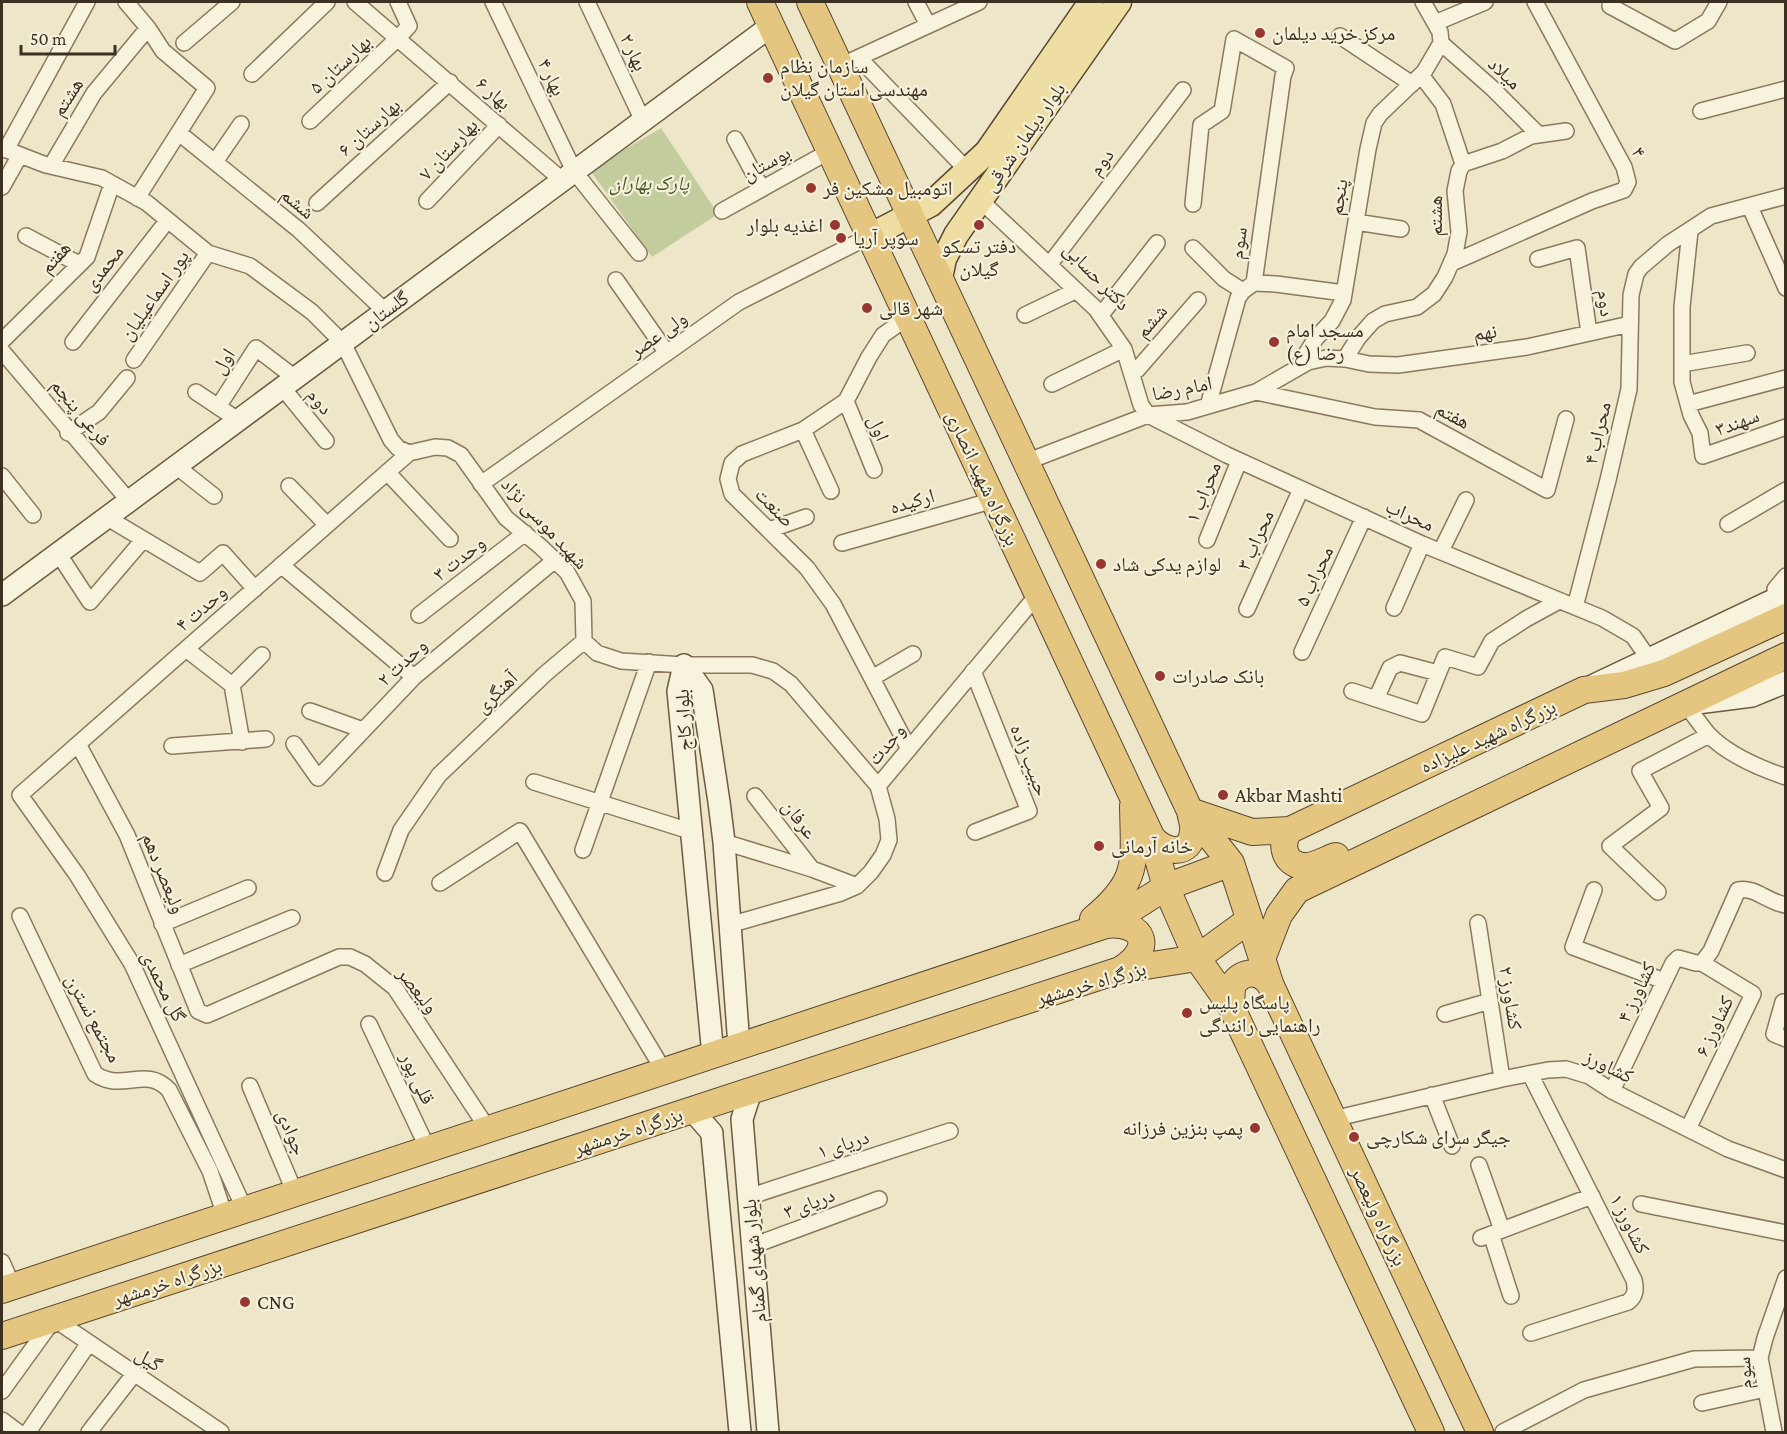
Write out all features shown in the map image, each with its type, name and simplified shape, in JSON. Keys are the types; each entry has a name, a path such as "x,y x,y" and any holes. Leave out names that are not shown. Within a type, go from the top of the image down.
{"highway":[{"name":"بزرگراه شهید انصاری","path":"760,2 830,151 890,225 940,278 1190,812 1231,863"},
{"name":"بزرگراه شهید انصاری","path":"810,2 850,62 890,225 908,317 1152,838 1166,887 1197,958"},
{"name":"بزرگراه شهید علیزاده","path":"1190,812 1252,832 1290,830 1584,690 1624,685 1656,676 1782,603"},
{"path":"1262,959 1279,915 1298,890 1785,656"},
{"path":"1073,936 1115,900 1128,880 1133,856 1133,796"},
{"path":"1152,838 1165,849 1183,848 1193,833 1190,812"},
{"path":"1290,830 1284,842 1285,853 1292,862 1301,866 1312,865 1382,838 1407,836"},
{"path":"7,1288 1106,925 1166,887 1231,863"},
{"name":"بزرگراه ولیعصر","path":"1231,863 1271,986 1480,1432"},
{"name":"بزرگراه خرمشهر","path":"2,1336 1120,970 1197,958 1249,920"},
{"path":"1106,925 1127,925 1134,929 1140,938 1141,949 1138,956 1120,970"},
{"path":"1197,958 1231,1006 1431,1432"},
{"path":"1231,1006 1232,986 1242,975 1249,973 1260,975 1271,986"}],"main road":[{"name":"بلوار دیلمان شرقی","path":"890,225 931,204 987,152 1091,2"},
{"name":"بلوار دیلمان شرقی","path":"940,278 944,260 956,235 1119,2"},
{"name":"گلستان","path":"2,595 771,26"},
{"path":"956,235 945,244 936,246 928,241 924,231 934,214 969,179 987,152"},
{"path":"1584,690 1649,659 1782,603"},
{"name":"بلوار کاج","path":"684,665 678,691 713,1055"},
{"name":"بلوار کاج","path":"684,665 702,690 724,842 739,1046"},
{"path":"1685,704 1752,696 1785,682"},
{"path":"710,1012 717,1019 726,1021 737,1011"},
{"name":"بلوار شهدای گمنام","path":"751,1091 742,1119 768,1432"},
{"path":"692,1110 712,1132"},
{"path":"712,1132 712,1122 721,1113 734,1113 742,1119"},
{"name":"بلوار شهدای گمنام","path":"712,1132 740,1432"}],"street":[{"path":"2,187 9,151 87,2"},
{"path":"129,2 163,51 207,88 137,198"},
{"path":"184,42 232,2"},
{"path":"252,74 327,2"},
{"name":"بهار ۶","path":"355,2 499,125 568,176"},
{"path":"398,2 409,26 398,38"},
{"name":"بهار ۴","path":"493,2 568,176"},
{"name":"بهار ۲","path":"587,2 643,121"},
{"path":"916,2 928,26"},
{"path":"967,170 850,62 979,2"},
{"path":"1423,2 1440,32 1441,43"},
{"path":"1435,23 1485,2"},
{"name":"۴","path":"1452,263 1592,201 1624,190 1628,182 1624,167 1535,2"},
{"path":"1613,2 1610,6 1676,41 1708,21 1719,2"},
{"name":"هشتم","path":"51,166 94,93 148,28"},
{"path":"1340,36 1416,79 1443,104 1463,164 1502,151 1531,136 1566,131"},
{"name":"بهارستان ۵","path":"310,121 398,38"},
{"name":"سوم","path":"1193,204 1201,125 1222,111 1234,39 1286,68 1248,287 1238,298 1208,406"},
{"name":"پنجم","path":"1296,369 1316,338 1332,321 1343,300 1374,123 1380,114 1416,79 1436,54 1441,43"},
{"name":"میلاد","path":"1441,43 1492,88 1539,135"},
{"name":"بهارستان ۶","path":"317,203 450,82"},
{"path":"1701,111 1785,88"},
{"name":"دوم","path":"1053,260 1183,90"},
{"path":"214,162 241,124"},
{"name":"بهارستان ۷","path":"427,201 499,125"},
{"name":"ششم","path":"179,133 299,231 386,311"},
{"path":"735,139 762,189"},
{"path":"9,151 51,166 102,177 137,198 208,254 250,266 312,312 343,343 391,440 398,448 409,453"},
{"name":"بوستان","path":"722,211 830,151"},
{"name":"هشتم","path":"1345,359 1358,338 1373,321 1385,314 1417,307 1434,294 1455,254 1459,232 1455,191 1459,171 1463,164"},
{"path":"568,176 639,253"},
{"name":"هفتم","path":"2,341 87,257 112,184"},
{"path":"1785,196 1710,216 1690,231 1682,307 1682,382 1688,404 1785,378"},
{"name":"دکتر حسابی","path":"982,197 1053,260 1103,313 1130,346 1148,404 1148,415"},
{"name":"دکتر حسابی","path":"982,197 1075,291 1103,313 1124,349 1141,405 1148,415"},
{"path":"1750,207 1785,288"},
{"name":"محمدی","path":"73,342 167,221"},
{"path":"1356,222 1401,229"},
{"name":"ولی عصر","path":"481,484 740,302 890,225"},
{"name":"محراب ۴","path":"1575,607 1629,390 1631,295 1636,274 1668,244 1690,231"},
{"path":"26,236 79,264"},
{"path":"1103,313 1157,243"},
{"path":"1193,248 1224,279 1248,287 1276,284 1344,293"},
{"name":"دوم","path":"1538,259 1577,248 1589,333"},
{"name":"پور اسماعیلیان","path":"134,360 208,254"},
{"path":"616,280 667,353"},
{"path":"1025,315 1075,291"},
{"name":"ششم","path":"1137,370 1198,300"},
{"name":"صنعت","path":"908,317 883,335 846,401 803,430 742,454 732,463 728,479 732,494 807,568 833,604 909,749"},
{"name":"نهم","path":"1345,359 1369,364 1398,365 1527,347 1630,324"},
{"name":"اول","path":"218,407 256,348 288,383"},
{"path":"1052,384 1124,349"},
{"name":"فرعی پنجم","path":"2,351 69,433 129,501"},
{"path":"1682,364 1747,353"},
{"name":"امام رضا","path":"1026,462 1148,415 1187,412 1256,392 1317,360 1345,359"},
{"path":"69,433 99,412 127,378"},
{"name":"دوم","path":"288,383 326,441"},
{"path":"196,392 238,420"},
{"name":"هفتم","path":"1256,392 1375,417 1419,420 1547,490 1566,419"},
{"name":"اول","path":"846,401 874,470"},
{"name":"سهند۳","path":"1688,404 1700,433 1703,456 1785,427"},
{"name":"محراب","path":"1148,415 1300,489 1422,544 1602,618 1633,636 1649,659"},
{"path":"803,430 831,491"},
{"name":"شهید موسی نژاد","path":"409,453 435,447 448,448 461,455 506,518 567,572 583,601 584,641"},
{"name":"وحدت ۴","path":"20,795 409,453"},
{"name":"محراب ۱","path":"1206,540 1239,460"},
{"path":"176,466 214,496"},
{"path":"387,472 450,539"},
{"path":"2,476 33,515"},
{"path":"289,486 327,525"},
{"name":"محراب ۳","path":"1247,609 1300,489"},
{"path":"1728,524 1785,490"},
{"name":"ارکیده","path":"842,543 994,500"},
{"path":"1441,551 1466,500"},
{"path":"769,530 806,517"},
{"name":"محراب ۵","path":"1302,652 1364,517"},
{"path":"106,518 200,573 224,553 255,589"},
{"name":"وحدت ۳","path":"419,615 525,533"},
{"path":"58,553 90,602 143,540"},
{"path":"1394,608 1422,544"},
{"name":"وحدت ۲","path":"294,744 318,778 414,676 555,560"},
{"path":"281,565 414,676"},
{"path":"1782,603 1775,589 1785,576"},
{"name":"وحدت","path":"729,925 841,893 856,886 871,872 883,855 889,840 887,819 878,786 1038,594"},
{"path":"1352,691 1422,714 1445,657 1478,667 1492,641 1559,601"},
{"path":"584,641 597,653 621,661 684,665 752,665 773,671 791,684 878,786"},
{"name":"آهنگری","path":"385,873 402,830 439,775 545,674 584,641"},
{"path":"186,650 232,685 242,742"},
{"path":"872,678 913,654"},
{"path":"232,685 262,655"},
{"path":"583,850 649,663"},
{"path":"1376,699 1390,668 1400,663 1438,673"},
{"name":"حبیب زاده","path":"974,672 1029,810 975,832"},
{"path":"1685,704 1710,735 1734,753 1785,777"},
{"path":"310,711 363,730"},
{"path":"1658,892 1610,846 1661,808 1640,771 1710,735"},
{"path":"172,747 266,739"},
{"name":"ولیعصر دهم","path":"78,744 127,835 198,1011 207,1015"},
{"path":"534,782 693,832"},
{"name":"گل محمدی","path":"20,795 77,875 132,964 235,1213"},
{"name":"عرفان","path":"755,796 812,869"},
{"path":"441,883 520,831 664,1071"},
{"path":"724,842 812,869 856,886"},
{"path":"162,924 248,888"},
{"path":"1702,963 1711,951 1738,890 1746,888 1777,904 1785,905"},
{"path":"1594,890 1573,947 1664,981"},
{"name":"مجتمع نسترن","path":"20,916 95,1074 113,1082 149,1078 160,1081 169,1090 210,1171 235,1213"},
{"path":"179,965 292,918"},
{"name":"کشاورز ۲","path":"1478,923 1502,1080"},
{"name":"ولیعصر","path":"207,1015 339,957 350,957 365,964 395,988 488,1129"},
{"name":"کشاورز ۴","path":"1612,1090 1672,963 1678,958 1702,963"},
{"name":"کشاورز ۶","path":"1688,1129 1753,994 1702,963"},
{"path":"1445,1014 1490,1001"},
{"path":"1783,1002 1774,1034 1785,1039"},
{"name":"قلی پور","path":"369,1024 428,1149"},
{"name":"کشاورز","path":"1333,1119 1432,1095 1530,1074 1566,1069 1589,1076 1728,1149 1785,1170"},
{"name":"کشاورز ۱","path":"1530,1074 1636,1288 1634,1298 1628,1302 1531,1333"},
{"name":"جوادی","path":"250,1086 295,1193"},
{"path":"1432,1095 1452,1146"},
{"name":"دریای ۱","path":"748,1197 950,1131"},
{"path":"1479,1165 1491,1234 1511,1296"},
{"path":"1491,1234 1592,1196"},
{"name":"دریای ۳","path":"752,1246 879,1199"},
{"path":"1641,1204 1785,1233"},
{"path":"2,1262 7,1288"},
{"name":"سوم","path":"1778,1430 1765,1389 1761,1358 1765,1338 1784,1285"},
{"path":"2,1391 54,1319"},
{"name":"گیل","path":"54,1319 221,1432"},
{"path":"28,1432 89,1343"},
{"path":"1503,1432 1584,1390 1694,1359 1761,1358"},
{"path":"89,1432 134,1374"},
{"path":"1702,1403 1765,1389"},
{"path":"2,1420 18,1432"}],"green space":[{"name":"پارک بهاران","path":"661,128 718,214 652,257 590,170"}],"place":[{"name":"مرکز خرید دیلمان","path":"1260,33"},
{"name":"سازمان نظام مهندسی استان گیلان","path":"768,78"},
{"name":"اتومبیل مشکین فر","path":"811,188"},
{"name":"اغذیه بلوار","path":"835,225"},
{"name":"دفتر تسکو گیلان","path":"979,225"},
{"name":"سوپر آریا","path":"841,238"},
{"name":"شهر قالی","path":"867,308"},
{"name":"مسجد امام رضا (ع)","path":"1274,342"},
{"name":"لوازم یدکی شاد","path":"1101,564"},
{"name":"بانک صادرات","path":"1160,676"},
{"name":"Akbar Mashti","path":"1223,795"},
{"name":"خانه آرمانی","path":"1099,846"},
{"name":"پاسگاه پلیس راهنمایی رانندگی","path":"1187,1013"},
{"name":"پمپ بنزین فرزانه","path":"1255,1128"},
{"name":"جیگر سرای شکارچی","path":"1354,1137"},
{"name":"CNG","path":"245,1302"}]}
